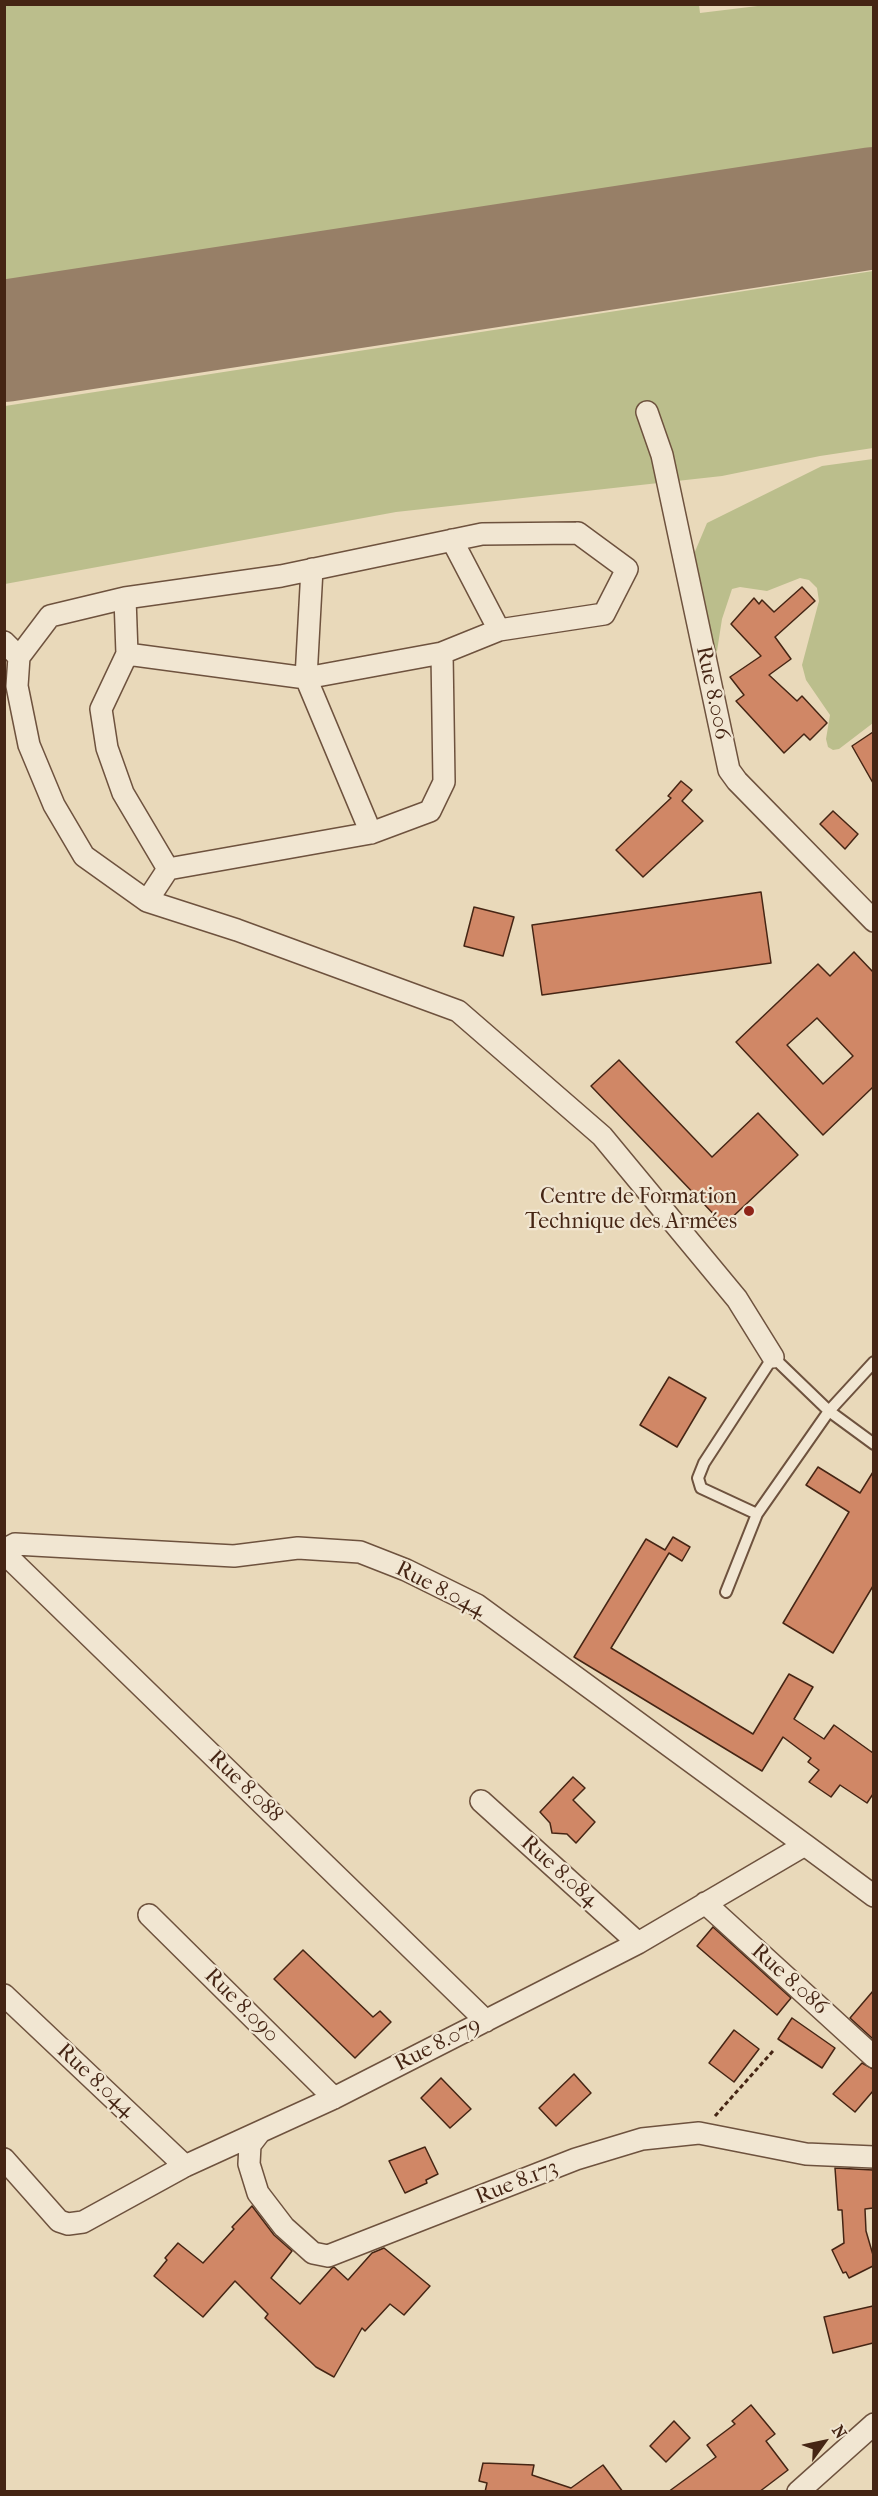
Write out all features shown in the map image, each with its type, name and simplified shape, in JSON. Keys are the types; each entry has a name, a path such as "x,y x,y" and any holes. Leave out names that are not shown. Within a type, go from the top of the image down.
{"street":[{"name":"Rue 8.006","path":"647,412 662,456 729,770 737,781 873,921"},
{"path":"127,654 306,678 442,653 499,630 604,614 627,569 578,533 482,534 281,576 124,598 50,616 12,650 17,686 30,745 54,805 84,856 147,901 237,930 458,1011 602,1136 737,1299 773,1357"},
{"path":"452,540 499,630"},
{"path":"312,569 306,678 371,833"},
{"path":"124,598 127,654 101,709 107,748 123,793 168,868"},
{"path":"147,901 168,868 371,833 430,811 444,782 442,653"},
{"name":"Rue 8.044","path":"4,1551 15,1544 234,1556 298,1548 360,1552 406,1570 477,1605 805,1845"},
{"name":"Rue 8.088","path":"4,1551 486,2021"},
{"name":"Rue 8.084","path":"481,1801 638,1943"},
{"path":"805,1845 873,1896"},
{"name":"Rue 8.079","path":"4,2159 58,2221 68,2224 83,2222 185,2166 334,2098 638,1943 805,1845"},
{"name":"Rue 8.086","path":"705,1903 873,2057"},
{"name":"Rue 8.090","path":"149,1915 334,2098"},
{"name":"Rue 8.044","path":"4,1995 185,2166"},
{"name":"Rue 8.173","path":"260,2132 250,2145 249,2155 249,2164 258,2193 284,2227 313,2253 328,2256 576,2159 642,2139 699,2133 806,2154 873,2157"},
{"path":"810,2487 873,2424"}],"lane":[{"path":"757,1514 701,1488 698,1478 704,1463 773,1357 829,1411 873,1444"},
{"path":"726,1592 757,1514 829,1411 873,1362"}],"path":[{"path":"699,2133 773,2051"}],"green space":[{"path":"774,4 873,5 873,154 5,288 5,5 699,5 700,13"},
{"path":"873,271 873,448 722,476 396,512 5,584 5,406"},
{"path":"873,459 873,723 839,749 833,750 828,747 826,739 830,715 806,680 802,665 819,601 817,588 809,580 800,578 767,591 740,587 732,589 722,619 717,651 713,654 686,573 707,523 822,466"}],"building":[{"path":"802,587 815,601 775,637 791,659 769,675 797,701 802,696 827,723 810,740 804,734 784,753 736,701 744,695 730,677 761,656 731,624 754,598 759,604 762,600 774,612"},
{"path":"873,732 873,783 852,746"},
{"path":"681,781 692,790 682,801 703,821 643,877 616,850 671,798 668,796"},
{"path":"833,811 858,834 845,849 820,824"},
{"path":"761,892 771,963 542,995 532,925"},
{"path":"474,907 514,917 503,956 464,946"},
{"path":"854,952 873,972 873,1087 823,1135 736,1042 818,964 830,976","holes":["817,1018 853,1056 823,1084 787,1045"]},
{"path":"619,1060 712,1157 758,1113 798,1155 724,1225 591,1086"},
{"path":"669,1377 706,1398 677,1447 640,1425"},
{"path":"818,1467 860,1493 873,1472 873,1586 833,1653 783,1623 849,1512 806,1485"},
{"path":"673,1537 690,1547 682,1561 669,1553 611,1648 753,1734 789,1674 813,1687 794,1719 824,1739 834,1725 873,1753 873,1794 867,1803 840,1785 831,1797 809,1782 819,1770 808,1762 811,1758 783,1737 762,1771 574,1657 646,1539 665,1550"},
{"path":"573,1777 585,1788 573,1800 595,1822 576,1843 567,1834 552,1833 550,1823 540,1812"},
{"path":"713,1927 791,1998 777,2015 697,1946"},
{"path":"303,1950 373,2017 380,2011 391,2022 355,2058 274,1979"},
{"path":"873,1991 873,2039 850,2018"},
{"path":"792,2018 835,2048 822,2068 778,2039"},
{"path":"734,2030 759,2049 734,2082 709,2063"},
{"path":"862,2063 873,2069 873,2091 855,2112 833,2094"},
{"path":"574,2074 591,2093 556,2126 539,2108"},
{"path":"441,2078 471,2109 450,2128 421,2098"},
{"path":"425,2147 438,2174 426,2180 427,2183 405,2193 389,2161"},
{"path":"835,2168 873,2170 873,2208 865,2209 866,2231 873,2255 873,2266 849,2278 846,2272 843,2273 832,2250 844,2243 842,2210 838,2210"},
{"path":"252,2206 274,2235 292,2251 271,2278 300,2304 332,2268 334,2267 348,2280 372,2253 384,2248 430,2286 404,2315 390,2304 365,2331 362,2328 334,2377 316,2367 265,2318 268,2314 235,2281 203,2317 154,2276 178,2243 203,2263"},
{"path":"873,2306 873,2343 833,2353 824,2317"},
{"path":"751,2405 775,2434 766,2441 788,2470 759,2492 668,2492 716,2457 707,2445 735,2424 732,2421"},
{"path":"674,2421 690,2438 666,2462 650,2446"},
{"path":"483,2463 534,2465 532,2475 571,2488 603,2465 623,2492 485,2492 487,2483 479,2481"}],"runway":[{"path":"4,341 874,208"}],"place":[{"name":"Centre de Formation Technique des Armées","path":"749,1211"}]}
